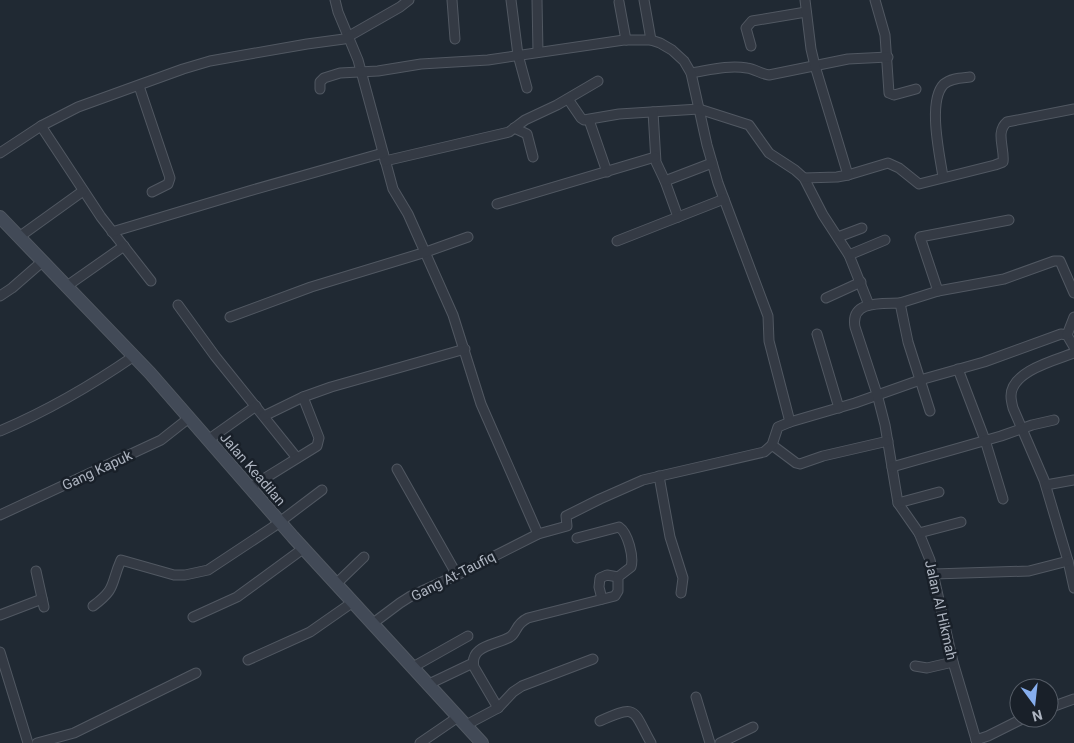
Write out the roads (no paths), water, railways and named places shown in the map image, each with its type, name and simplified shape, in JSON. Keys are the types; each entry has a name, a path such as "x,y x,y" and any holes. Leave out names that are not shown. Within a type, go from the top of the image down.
{"main road":[{"name":"Jalan Keadilan","path":"0,217 19,237 39,265 67,286 134,356 181,425 208,440 336,584 350,605 372,624 482,743"}],"street":[{"path":"335,0 362,72 393,189 408,214 426,252 465,349 486,415 538,534"},
{"path":"0,153 41,126 78,107 184,69 210,62 349,37 409,0"},
{"path":"452,0 455,39"},
{"path":"510,0 518,55 527,88"},
{"path":"538,0 538,52"},
{"path":"644,0 652,40"},
{"path":"805,0 815,66 848,175"},
{"path":"875,0 883,23 888,57 888,92 890,94 916,89"},
{"path":"619,2 626,40"},
{"path":"750,46 746,25 752,21 806,12"},
{"path":"320,89 320,82 330,75 421,64 488,60 626,40 652,40 672,50 684,61 695,84 698,109 712,163 768,316 769,341 790,422"},
{"path":"691,73 736,67 749,68 769,75 848,59 888,57"},
{"path":"943,177 937,130 937,99 939,91 951,80 970,77"},
{"path":"112,232 249,191 384,157 499,134 514,128 525,120 568,99 598,81"},
{"path":"139,86 170,178 168,184 152,192"},
{"path":"568,99 581,118 588,120 619,114 698,109 748,125 769,153 804,178 822,215 849,255 869,305 900,302 938,291 1004,279 1054,261 1060,261 1074,293"},
{"path":"804,178 838,177 888,163 899,168 919,184 1002,163 1004,159 1001,132 1002,126 1007,122 1074,109"},
{"path":"652,112 655,158 678,217"},
{"path":"588,120 606,172"},
{"path":"41,126 83,191 150,281"},
{"path":"514,128 527,134 533,157"},
{"path":"496,204 655,158"},
{"path":"665,181 712,163"},
{"path":"19,237 83,191"},
{"path":"618,242 724,199"},
{"path":"938,291 920,238 1009,220"},
{"path":"838,237 862,228"},
{"path":"230,317 311,287 426,252 468,237"},
{"path":"849,255 885,240"},
{"path":"67,286 124,246"},
{"path":"0,296 39,265"},
{"path":"826,298 861,282"},
{"path":"900,302 908,342 930,411"},
{"path":"178,305 215,356 297,458"},
{"name":"Jalan Al Hikmah","path":"869,305 861,307 853,318 878,394 888,441 894,490 898,503 919,533 930,560 953,662 976,741"},
{"path":"1066,335 1074,317"},
{"path":"817,334 839,408"},
{"path":"681,593 683,578 670,537 659,476 768,450 772,445 778,427 790,422 839,408 920,380 984,362 1061,334 1066,335 1074,347"},
{"path":"264,416 303,397 376,373 465,349"},
{"path":"1074,353 1028,371 1016,383 1011,396 1013,408 1046,485 1074,588"},
{"path":"0,431 36,414 110,373 134,356"},
{"path":"958,369 985,440 1003,499"},
{"path":"249,488 317,446 319,441 303,397"},
{"path":"208,440 256,406"},
{"path":"892,466 1054,420"},
{"name":"Gang Kapuk","path":"0,515 147,447 181,425"},
{"path":"772,445 800,464 823,456 888,441"},
{"path":"397,469 457,575"},
{"name":"Gang At-Taufiq","path":"372,624 400,603 538,534 567,526 566,516 630,485 659,476"},
{"path":"1046,485 1074,480"},
{"path":"93,606 107,596 111,590 121,560 174,575 208,570 280,522 322,490"},
{"path":"898,503 939,492"},
{"path":"919,533 960,522"},
{"path":"431,686 473,665 477,653 482,648 510,637 519,623 528,618 617,595 618,577 631,567 632,561 622,529 617,527 577,538"},
{"path":"193,618 236,597 304,548"},
{"path":"336,584 364,557"},
{"path":"934,574 1029,571 1068,561"},
{"path":"0,615 43,603 36,571"},
{"path":"602,599 599,587 600,578 607,574 618,577"},
{"path":"248,660 305,634 350,605"},
{"path":"413,667 468,636"},
{"path":"0,652 28,743"},
{"path":"420,743 462,721 498,708 513,692 522,686 593,659"},
{"path":"916,666 932,668 953,662"},
{"path":"473,665 498,708"},
{"path":"37,743 74,733 196,673"},
{"path":"696,697 710,743"},
{"path":"1059,704 1074,699"},
{"path":"600,721 622,711 629,710 634,713 650,743"},
{"path":"976,741 1009,726"},
{"path":"720,743 753,727"}]}
